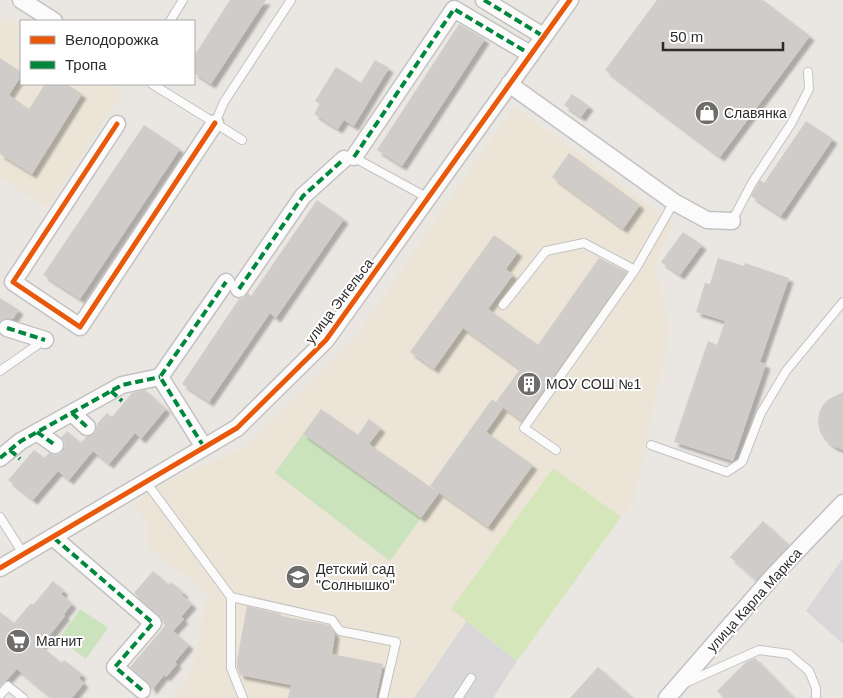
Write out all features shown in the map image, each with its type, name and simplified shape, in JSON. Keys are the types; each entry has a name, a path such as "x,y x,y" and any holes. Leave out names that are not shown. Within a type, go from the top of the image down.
{"street":[{"path":"21,0 52,20"},
{"path":"484,0 543,36"},
{"name":"улица Энгельса","path":"0,568 54,538 238,428 326,340 570,0"},
{"path":"10,456 21,441 72,413 117,396 122,385 160,377 303,196 349,158 454,9 530,54"},
{"path":"509,84 674,202 707,220 732,221"},
{"path":"117,124 13,282 80,327 215,123"},
{"path":"7,328 45,340"},
{"path":"160,377 204,448"},
{"path":"72,413 87,427"},
{"path":"37,432 55,445"},
{"name":"улица Карла Маркса","path":"672,692 774,575 843,503"},
{"path":"54,538 153,623 115,667 142,690"}],"lane":[{"path":"171,20 183,0"},
{"path":"215,123 224,102 291,0"},
{"path":"732,221 752,183 791,124 809,89 808,72"},
{"path":"154,85 242,140"},
{"path":"349,158 428,198"},
{"path":"556,450 524,428 635,270 674,202"},
{"path":"503,305 546,251 584,243 635,270"},
{"path":"651,446 726,472 742,462 761,413 786,371 843,302"},
{"path":"0,371 45,340"},
{"path":"146,482 231,597 231,668 243,698"},
{"path":"0,517 24,555"},
{"path":"231,597 332,620 340,632 396,642 383,698"},
{"path":"672,692 759,650 789,654 809,671 816,688 816,698"},
{"path":"458,698 471,678"},
{"path":"0,695 8,686 23,698"}],"shaded area":[{"path":"6,18 20,27 20,85 108,85 122,94 48,208 0,177 0,27"},
{"path":"514,106 673,223 655,266 670,330 633,504 621,517 517,661 466,621 414,698 172,698 192,671 207,593 147,547 147,524 133,503 167,481 244,448 352,342"},
{"path":"843,558 843,644 806,611"},
{"path":"467,620 517,661 493,698 414,698"}],"green space":[{"path":"303,434 421,518 390,561 275,473"},
{"path":"553,468 621,517 517,661 451,609"},
{"path":"80,609 108,628 86,659 59,639"}],"building":[{"path":"230,0 266,0 211,84 195,74 195,54"},
{"name":"Славянка","path":"657,0 763,0 810,36 720,157 605,70"},
{"path":"459,24 485,39 402,166 377,150"},
{"path":"0,58 20,71 20,78 9,95 29,109 44,85 68,85 82,94 32,174 0,154"},
{"path":"375,60 389,68 354,126 344,120 338,129 314,114 320,104 315,101 336,67 361,83"},
{"path":"572,94 589,106 581,117 564,105"},
{"path":"806,121 833,139 781,216 751,196 760,180 764,183"},
{"path":"144,125 180,149 80,299 43,275"},
{"path":"569,153 640,205 623,229 552,177"},
{"path":"317,200 344,219 276,318 270,313 209,402 182,384 239,299 244,298 248,293 251,296"},
{"path":"683,232 702,245 680,275 661,262"},
{"path":"494,235 518,252 506,269 513,275 488,309 538,345 599,258 627,272 522,421 496,402 520,369 463,328 434,369 410,352"},
{"path":"718,258 744,266 745,263 789,278 760,362 766,364 733,461 674,442 708,341 717,345 725,321 696,312 705,283 710,284"},
{"path":"0,298 19,310 13,319 5,318 0,321"},
{"path":"145,390 166,409 141,439 135,433 109,464 93,451 69,480 58,471 33,500 8,480 34,450 44,458 49,453 54,455 60,454 65,446 61,438 67,431 81,443 86,437 95,433 97,424 107,413 112,417 132,393"},
{"path":"843,392 843,450 825,440 820,432 818,423 819,413 823,405 829,399"},
{"path":"492,399 503,408 486,432 533,465 488,527 430,486"},
{"path":"321,409 358,435 369,419 381,428 369,444 439,493 421,518 303,434"},
{"path":"763,521 789,545 756,580 730,557"},
{"path":"153,571 169,585 171,582 184,593 182,595 192,604 181,617 184,619 173,631 189,645 175,662 177,664 166,677 164,675 152,690 148,682 130,667 165,626 160,615 134,593"},
{"path":"53,581 64,591 61,594 72,604 41,646 61,663 64,660 82,674 79,678 84,683 72,698 52,698 17,669 0,687 0,612 14,623 31,603 33,605"},
{"path":"247,606 281,614 281,616 329,625 335,634 332,654 383,664 376,698 288,698 291,685 240,675 237,660"},
{"path":"755,658 794,698 724,698 717,691 746,662"},
{"path":"598,667 633,698 570,698"}],"marked path":[{"path":"484,0 543,36"},
{"path":"354,157 454,9 530,54"},
{"path":"239,289 303,196 344,159"},
{"path":"204,447 160,377 226,282"},
{"path":"7,328 45,340"},
{"path":"0,458 21,441 122,385 160,377"},
{"path":"111,391 122,401"},
{"path":"72,413 87,427"},
{"path":"37,432 55,445"},
{"path":"10,450 20,459"},
{"path":"54,538 153,623 115,667 142,690"}],"cycle path":[{"path":"0,568 237,428 326,340 570,0"},
{"path":"117,124 13,282 80,327 215,123"}],"place":[{"name":"Славянка","path":"707,113"},
{"name":"МОУ СОШ №1","path":"529,384"},
{"name":"Детский сад \"Солнышко\"","path":"298,577"},
{"name":"Магнит","path":"18,641"}]}
